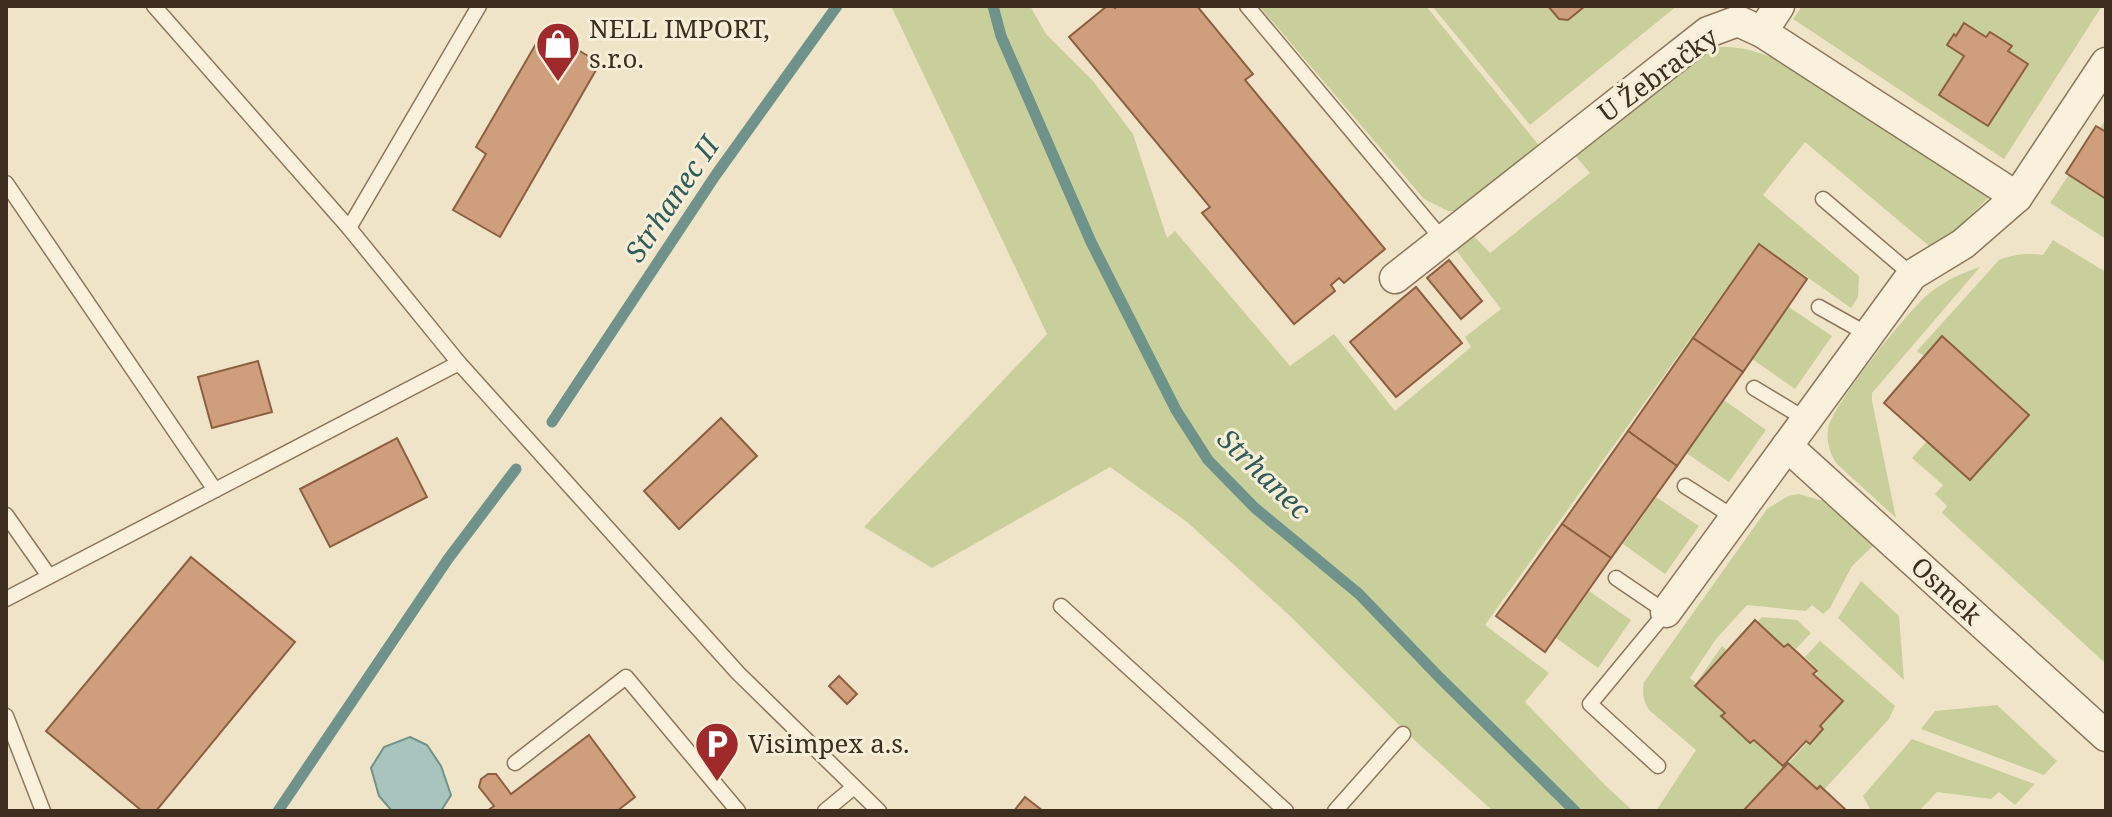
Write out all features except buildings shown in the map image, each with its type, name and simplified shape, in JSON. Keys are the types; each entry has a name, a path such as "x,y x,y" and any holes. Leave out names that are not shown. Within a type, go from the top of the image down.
{"street":[{"path":"1742,20 1779,6"},
{"name":"U Žebračky","path":"1395,278 1708,32 1742,20"},
{"path":"1742,20 2017,197"},
{"path":"1666,612 1912,275 1963,244 2017,197 2106,63"},
{"name":"Osmek","path":"1787,446 2106,736"}],"lane":[{"path":"154,6 349,228 459,363 738,673 879,811"},
{"path":"349,228 479,6"},
{"path":"1247,6 1443,240"},
{"path":"6,183 215,490"},
{"path":"1823,199 1912,275"},
{"path":"1819,307 1869,335"},
{"path":"6,599 459,363"},
{"path":"1754,388 1807,420"},
{"path":"1685,486 1735,518"},
{"path":"6,515 49,576"},
{"path":"1616,578 1666,612 1590,704 1658,766"},
{"path":"1061,606 1286,811"},
{"path":"515,763 626,677 738,811"},
{"path":"6,716 43,811"},
{"path":"1335,811 1403,734"},
{"path":"825,811 854,787"}],"green space":[{"path":"891,6 1030,6 1046,34 1093,81 1133,134 1167,238 1175,231 1290,366 1334,334 1395,411 1471,347 1465,337 1501,309 1456,250 1473,235 1490,253 1590,173 1574,154 1703,49 1741,48 1777,59 1989,197 1935,251 1805,142 1763,195 1859,276 1858,297 1851,308 1759,243 1485,625 1549,673 1525,702 1633,811 1493,811 1412,738 1290,616 1187,522 1110,467 932,568 864,527 1047,334"},
{"path":"1259,6 1426,6 1541,148 1462,211 1448,211 1424,199"},
{"path":"1432,6 1677,6 1530,125"},
{"path":"1802,6 2102,6 2004,159 1793,19"},
{"path":"2106,119 2106,239 2050,203"},
{"path":"2053,240 2106,272 2106,664 1942,513 1947,506 1935,494 1943,485 1912,458 1927,441 1970,480 2029,415 1942,336 1924,356 1917,351 1999,260 2021,254 2043,255"},
{"path":"1980,267 1872,393 1896,518 1837,464 1828,439 1832,417 1856,380 1921,301 1948,280"},
{"path":"1789,307 1832,336 1795,389 1752,359"},
{"path":"1724,400 1766,430 1729,482 1686,453"},
{"path":"1799,494 1823,501 1874,545 1852,566 1830,608 1823,614 1812,605 1806,611 1747,605 1716,639 1690,678 1696,683 1722,646 1730,653 1699,688 1788,767 1748,811 1656,811 1696,750 1649,710 1645,703 1644,682 1767,509 1788,496"},
{"path":"1656,497 1699,526 1665,574 1623,544"},
{"path":"1861,581 1899,616 1904,680 1838,618"},
{"path":"1589,591 1631,620 1598,668 1556,638"},
{"path":"1762,617 1797,620 1811,633 1796,649 1789,644 1786,648 1757,622"},
{"path":"1820,641 1895,706 1889,719 1821,793 1789,763 1844,701 1816,675 1819,671 1805,657"},
{"path":"1997,705 2057,761 2044,775 1921,729 1935,711"},
{"path":"1912,739 2035,784 2015,805 1999,792 1991,799 1937,792 1919,811 1871,811 1863,796"}],"water":[{"path":"410,737 427,745 441,766 451,795 441,811 392,811 379,796 371,768 384,747"}],"waterway":[{"name":"Strhanec II","path":"552,422 715,176 837,6"},
{"name":"Strhanec","path":"993,6 1001,36 1091,242 1176,410 1208,460 1255,508 1359,594 1575,811"},
{"name":"Strhanec II","path":"278,811 448,559 516,469"}],"place":[{"name":"NELL IMPORT, s.r.o.","path":"558,83"},
{"name":"Visimpex a.s.","path":"717,783"}]}
